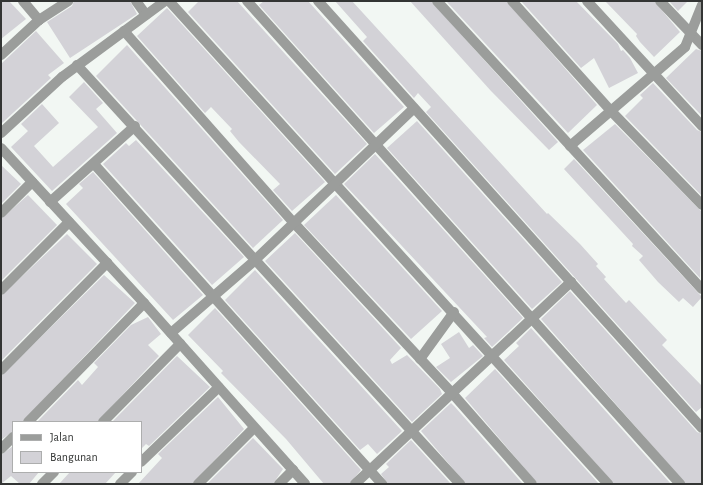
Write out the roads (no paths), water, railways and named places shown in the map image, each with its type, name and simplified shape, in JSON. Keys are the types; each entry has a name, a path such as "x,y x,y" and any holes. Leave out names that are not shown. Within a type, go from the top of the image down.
{"street":[{"path":"23,1 39,20"},
{"path":"1,55 39,20 68,1"},
{"path":"136,1 146,15"},
{"path":"1,133 77,65 165,1"},
{"path":"169,1 454,312 608,484"},
{"path":"247,1 534,318 680,484"},
{"path":"318,1 702,428"},
{"path":"437,1 702,289"},
{"path":"512,1 611,111 702,205"},
{"path":"588,1 702,126"},
{"path":"660,1 702,46"},
{"path":"570,146 685,47 692,35 702,5"},
{"path":"124,31 294,223 452,394 532,484"},
{"path":"77,65 135,126 254,261 460,484"},
{"path":"171,334 254,261 414,108"},
{"path":"50,202 135,126"},
{"path":"1,148 144,303 305,484"},
{"path":"94,164 382,484"},
{"path":"1,213 32,182"},
{"path":"1,290 69,222"},
{"path":"1,370 107,263"},
{"path":"355,484 571,282"},
{"path":"29,421 144,303"},
{"path":"420,359 454,312"},
{"path":"104,421 180,344"},
{"path":"142,461 219,387"},
{"path":"198,484 254,428"},
{"path":"1,449 12,438"},
{"path":"279,484 293,470"},
{"path":"42,484 53,473"},
{"path":"120,484 131,473"}]}
